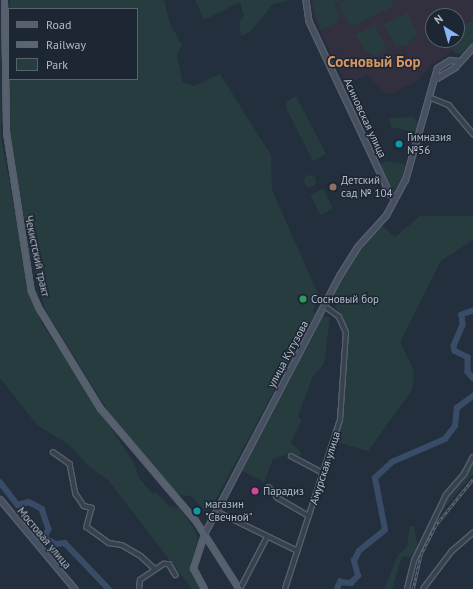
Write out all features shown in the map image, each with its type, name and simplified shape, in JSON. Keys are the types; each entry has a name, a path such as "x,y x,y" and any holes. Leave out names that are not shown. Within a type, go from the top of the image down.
{"main road":[{"name":"Чекистский тракт","path":"4,0 6,132 31,291 47,325 100,408 204,534 239,589"},
{"path":"204,534 193,568 204,589"}],"street":[{"name":"Асиновская улица","path":"306,0 309,21 390,194 395,198"},
{"path":"437,78 455,67 458,61 473,47"},
{"name":"улица Кутузова","path":"204,534 348,261 380,224 395,198 413,161 429,97 437,78 440,65 450,60 458,61"},
{"path":"429,97 449,105 473,134"},
{"name":"Амурская улица","path":"286,589 340,420 346,333 339,317 324,306"},
{"path":"53,452 70,464 76,494 84,506 92,508 87,527 109,543 122,545 141,556 154,568"},
{"path":"291,456 323,472"},
{"path":"407,589 414,561 446,495 464,474 473,457"},
{"path":"269,487 278,498 309,516"},
{"name":"Мостовая улица","path":"0,499 75,589"},
{"path":"216,511 266,538 298,551"},
{"path":"423,589 452,552 473,533"},
{"path":"239,589 266,538"},
{"path":"139,589 137,583 154,568 169,564 176,575"}],"shaded area":[{"path":"311,0 473,0 473,38 465,43 465,8 425,8 425,48 457,48 433,63 418,80 390,94 384,93 367,75 346,84 314,18"}],"green space":[{"name":"Сосновый бор","path":"10,0 164,0 170,24 182,45 177,55 182,82 194,86 220,74 271,155 272,190 319,296 313,310 315,314 210,510 205,511 191,496 178,495 160,477 111,416 45,309 32,261 9,133 10,80 138,80 138,8 10,8"},
{"path":"195,0 290,0 273,4 250,32 241,36 239,22 244,16 240,2 204,20"},
{"path":"311,0 342,0 334,5 340,16 337,23 321,30"},
{"path":"346,0 391,0 394,6 351,27 337,5"},
{"path":"408,13 417,34 407,45 395,46 384,24"},
{"path":"0,15 1,137 30,294 42,324 134,463 139,478 153,494 157,493 169,506 179,508 195,530 198,540 190,568 202,589 192,589 108,480 91,468 68,444 37,425 0,378"},
{"path":"473,20 473,43 461,54 455,53 453,48 465,48 465,24"},
{"path":"374,23 387,50 375,56 365,51 355,35 372,27"},
{"path":"296,96 326,154 313,161 287,110 286,102"},
{"path":"414,117 419,125 414,132 391,127 389,118"},
{"path":"386,161 405,164 402,179 392,193 380,165"},
{"path":"310,175 314,177 316,181 314,185 310,187 306,185 304,181 306,177"},
{"path":"323,189 333,209 321,215 311,195"},
{"path":"420,216 473,216 473,240 441,261 400,342 414,371 412,390 368,451 336,442 346,377 347,333 332,297 358,249 381,225 395,237"},
{"path":"322,316 330,317 324,364 313,376 298,416 301,421 291,443 301,452 300,456 290,453 273,459 264,482 241,470"},
{"path":"473,459 473,474 436,519 447,495"},
{"path":"410,526 414,526 418,548 410,557 402,556 392,589 384,589 398,555 407,547"}],"waterway":[{"path":"473,311 462,315 463,325 454,346 455,351 468,357 468,372 473,378"},
{"path":"337,589 340,582 351,583 358,576 354,561 359,551 385,530 375,478 392,462 445,439 455,426 457,408 473,396"},
{"path":"0,482 18,505 29,502 42,509 49,529 45,538 56,544 65,543 109,589"}],"railway":[{"path":"413,589 421,554 435,526 473,479"}],"place":[{"name":"Гимназия №56","path":"399,144"},
{"name":"Детский сад № 104","path":"333,187"},
{"name":"Сосновый бор","path":"303,299"},
{"name":"Парадиз","path":"255,491"},
{"name":"магазин \"Свечной\"","path":"197,511"}],"district":[{"name":"Сосновый Бор","path":"374,62"}]}
